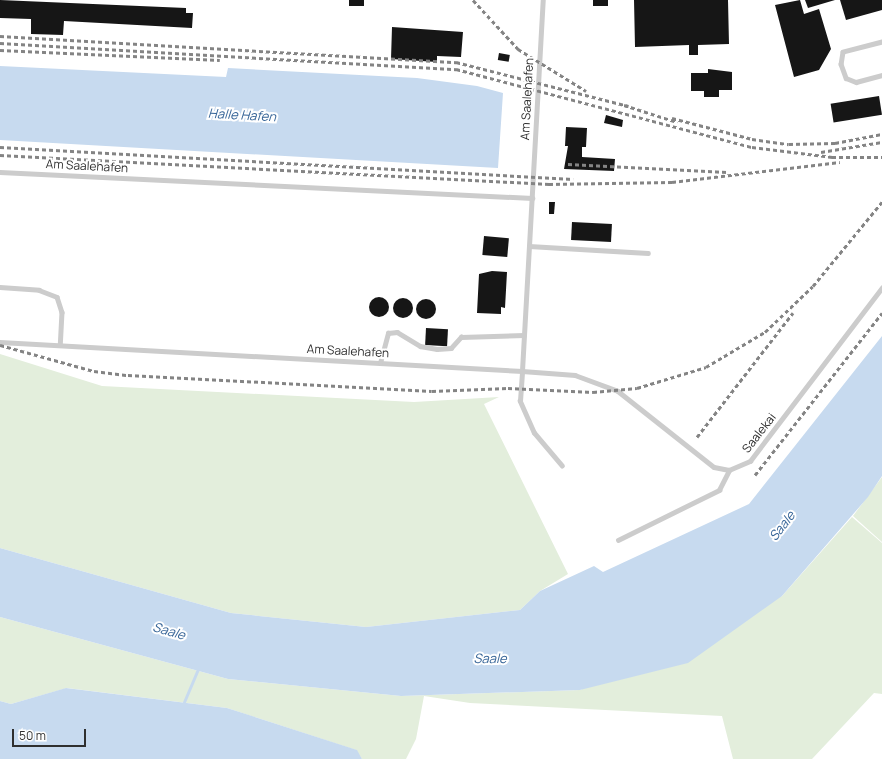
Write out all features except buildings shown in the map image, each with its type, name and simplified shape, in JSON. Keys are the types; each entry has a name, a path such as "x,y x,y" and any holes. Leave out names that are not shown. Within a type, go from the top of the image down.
{"lane":[{"name":"Am Saalehafen","path":"0,342 522,371 543,0"},
{"path":"882,42 843,52 841,64 846,78 856,82 882,75"},
{"name":"Am Saalehafen","path":"0,172 532,198"},
{"path":"529,246 648,253"},
{"path":"0,287 39,290 56,297 62,312 60,345"},
{"name":"Saalekai","path":"729,470 750,461 882,288"},
{"path":"380,363 388,333 397,332 420,346 437,348 451,348 461,337 524,335"},
{"path":"562,466 534,433 520,401 522,371 575,375 618,391 714,467 729,470 719,490 618,540"}],"green space":[{"path":"0,354 102,386 414,402 499,397 484,404 568,574 540,591 520,610 366,627 231,613 0,548"},
{"path":"882,477 882,542 853,516"},
{"path":"852,517 882,543 882,694 874,693 812,759 733,759 722,716 470,703 424,696 416,739 406,759 362,759 356,750 227,708 67,688 11,704 0,701 0,617 228,679 401,696 580,690 782,596"}],"water":[{"name":"Halle Hafen","path":"0,66 226,77 228,68 417,78 477,86 503,93 498,168 0,140"},
{"name":"Saale","path":"882,336 882,476 868,497 782,596 688,663 580,690 401,696 228,679 0,617 0,548 231,613 366,627 520,610 540,591 594,566 603,572 749,504"},
{"path":"66,688 227,708 357,750 362,759 0,759 0,701 11,704"}],"waterway":[{"path":"184,702 199,667"}],"railway":[{"path":"473,0 518,49 586,91"},
{"path":"0,36 456,62 628,106"},
{"path":"0,43 456,69 752,147 832,157 882,157"},
{"path":"0,50 220,60"},
{"path":"624,105 677,122"},
{"path":"672,118 752,139 789,144 835,143 882,134"},
{"path":"821,152 882,142"},
{"path":"0,147 573,179"},
{"path":"0,155 549,184 672,182 840,162"},
{"path":"568,164 727,172"},
{"path":"0,345 94,371 128,375 432,391 508,388 593,392 637,388 706,367 765,332 813,286 882,202"},
{"path":"697,437 793,313"},
{"path":"755,475 882,313"}]}
